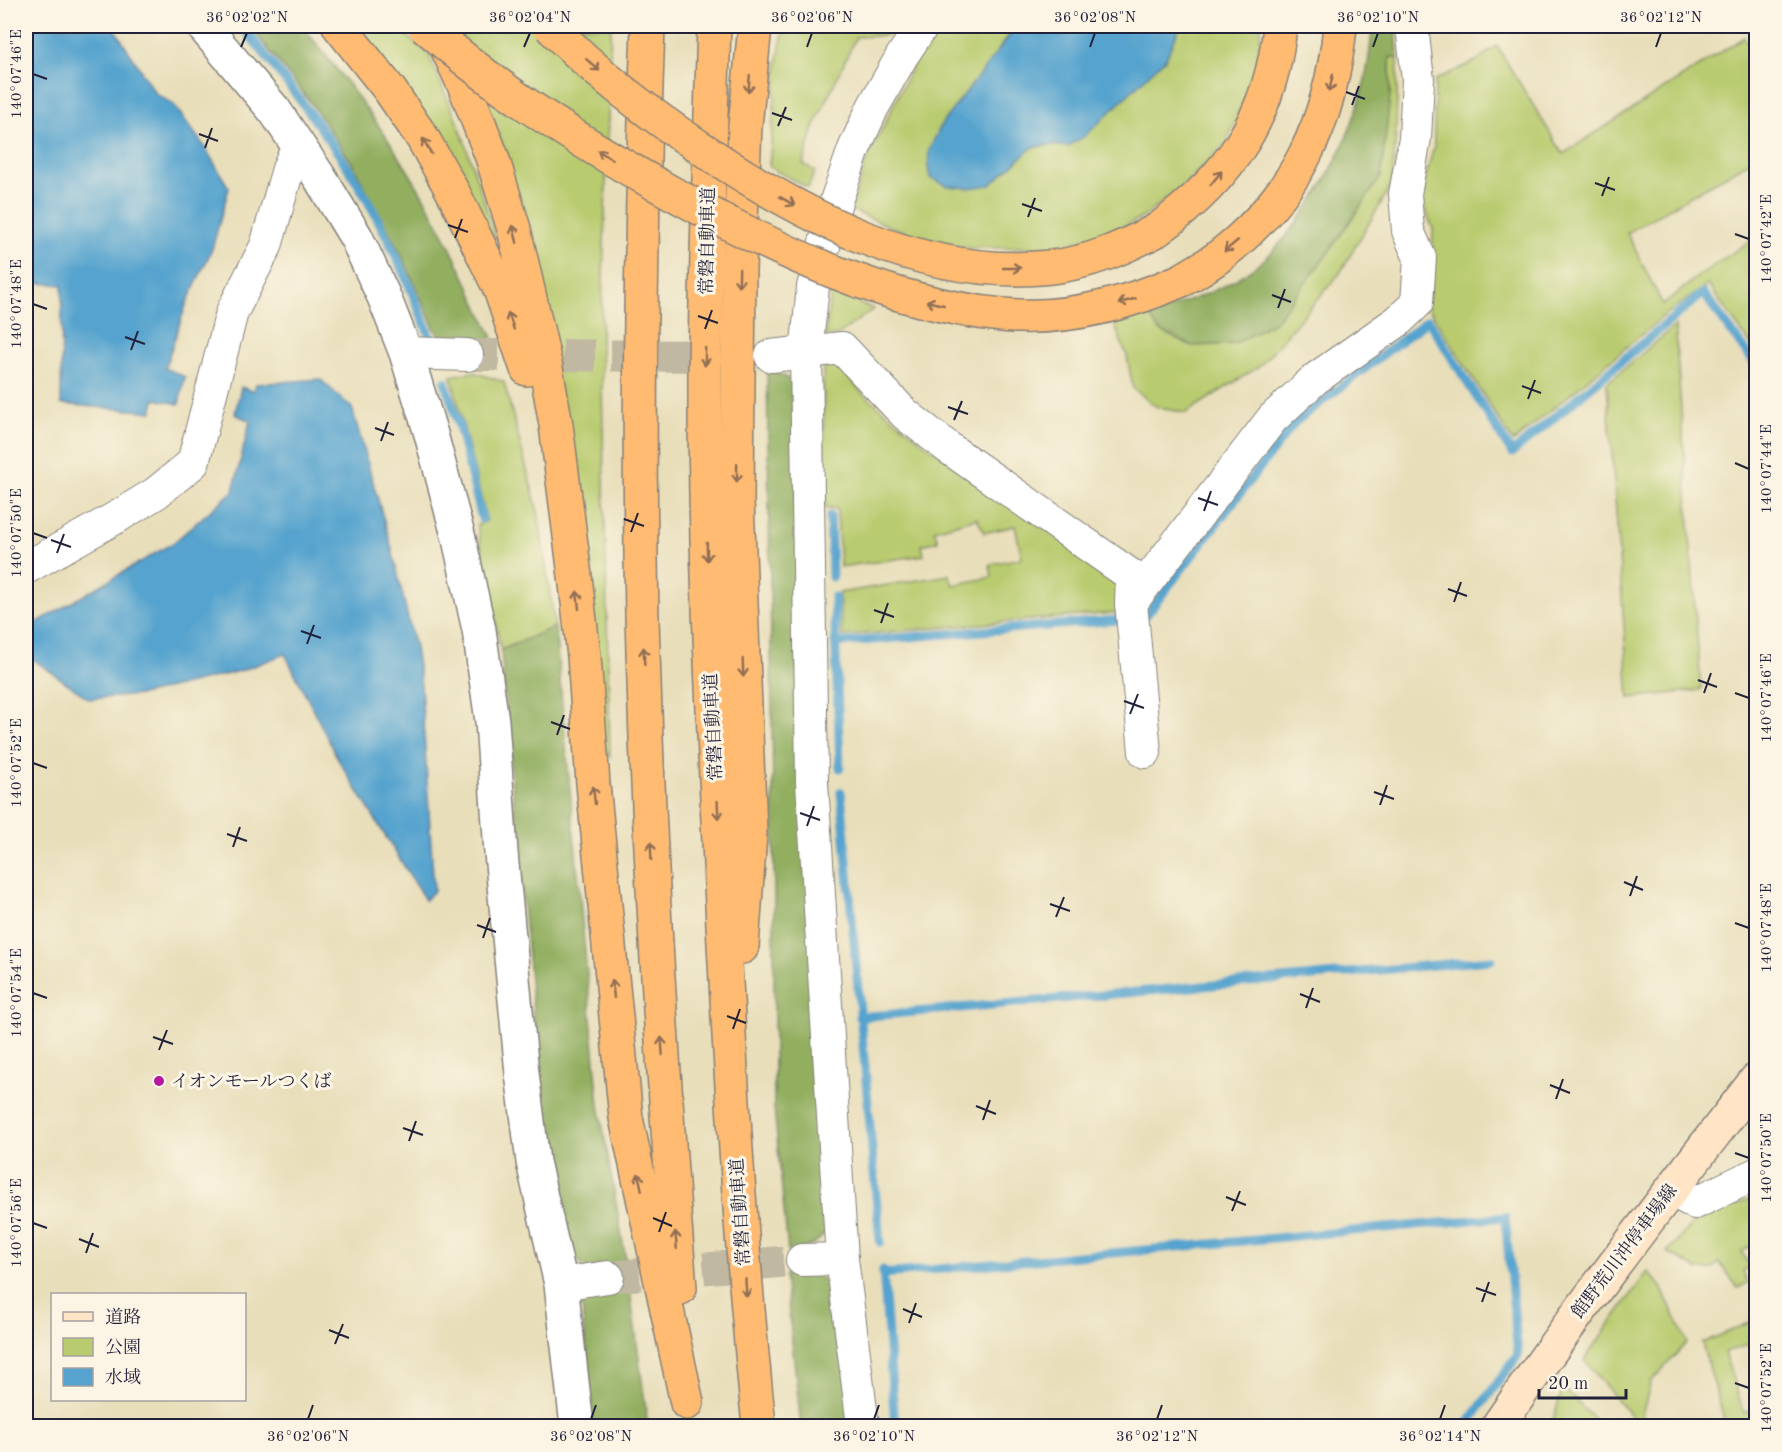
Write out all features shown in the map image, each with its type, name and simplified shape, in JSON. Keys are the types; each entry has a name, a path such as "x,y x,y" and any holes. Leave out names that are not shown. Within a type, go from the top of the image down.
{"highway":[{"path":"339,26 389,89 422,136 454,194 500,289 538,402 565,498"},
{"path":"425,26 486,74 556,124 625,168 746,233 804,259 916,299 1003,315 1037,316 1074,313 1147,296 1182,280 1216,259 1248,232 1276,201 1298,169 1316,133 1329,96 1337,59 1340,26"},
{"path":"436,26 469,97 492,157 514,229 546,368 565,498 584,656 593,784 626,1118 688,1415"},
{"path":"550,26 634,100 715,158 826,221 863,237 903,250 977,267 1014,269 1051,267 1087,260 1120,249 1157,230 1188,208 1214,182 1253,124 1267,90 1277,54 1280,26"},
{"path":"648,26 640,366 642,615 652,882 688,1415"},
{"name":"常磐自動車道","path":"714,26 708,182 705,426 709,634 732,1104 759,1426"},
{"path":"732,1104 750,834 737,500 740,270 745,126 755,26"}],"main road":[{"name":"館野荒川沖停車場線","path":"1498,1426 1550,1350 1756,1080"}],"street":[{"path":"203,26 275,111 356,237 384,297 406,353 431,434 459,539 479,630 492,721 501,853 522,1073 533,1162 561,1284 577,1426"},
{"path":"863,1426 842,1258 812,783 806,352 813,287 837,198 854,149 873,107 922,26"},
{"path":"1131,603 1272,419 1315,379 1398,321 1417,303 1420,258 1408,231 1405,204 1415,138 1418,80 1412,26"},
{"path":"26,568 156,493 194,463 232,312 266,246 288,169 298,145"},
{"path":"771,356 842,348 905,414 950,449 1132,576 1131,603 1145,752"},
{"path":"406,353 467,355"},
{"path":"1671,1190 1695,1203 1756,1174"},
{"path":"802,1260 842,1258"},
{"path":"561,1284 608,1277"}],"green space":[{"path":"250,26 302,26 342,77 381,130 417,187 452,250 493,338 448,346 435,330 402,256 350,160 311,103"},
{"path":"354,26 396,26 429,55 461,131 499,247 482,216"},
{"path":"457,26 611,26 601,339 610,757 604,747 506,154"},
{"path":"784,26 901,26 894,35 856,37 815,125 803,164 815,171 808,188 769,167 778,59"},
{"path":"940,26 1017,26 1001,45 990,185 1033,147 1053,145 1067,147 1166,58 1180,26 1261,26 1258,65 1227,142 1192,177 1145,216 1113,232 1054,247 968,248 924,238 851,210 865,164 913,65"},
{"path":"1372,26 1396,26 1398,58 1390,57 1390,96 1381,177 1326,256 1276,321 1235,344 1192,346 1158,330 1149,313 1207,294 1247,272 1274,250 1310,204 1338,157 1349,132 1365,80"},
{"path":"1744,37 1756,59 1756,158 1627,233 1663,305 1698,276 1756,237 1756,352 1708,285 1666,314 1513,442 1427,306 1432,273 1433,229 1420,197 1434,147 1435,80 1474,62 1497,46 1563,154"},
{"path":"1390,57 1398,58 1392,184 1340,273 1260,366 1186,413 1157,407 1133,388 1127,356 1114,324 1149,313 1158,330 1235,344 1390,96"},
{"path":"831,292 874,309 836,336 825,336"},
{"path":"1675,326 1701,690 1629,698 1607,383"},
{"path":"823,363 838,366 862,393 929,447 1122,582 1123,612 842,636 839,593 949,575 953,585 992,577 990,564 1022,558 1015,526 984,533 977,518 934,530 938,541 922,545 924,555 840,567 837,509 825,507"},
{"path":"767,370 786,377 793,386 826,1232 818,1241 809,1246 788,1251 774,1107 774,860"},
{"path":"473,372 504,382 538,512 555,627 501,650 477,525 487,521 451,376"},
{"path":"555,627 599,1105 626,1261 586,1269 574,1255 549,1157 536,1044 501,650"},
{"path":"1756,1197 1756,1241 1742,1252 1750,1267 1743,1272 1748,1283 1738,1288 1719,1262 1713,1269 1698,1270 1667,1252 1695,1221"},
{"path":"802,1269 817,1275 832,1286 854,1426 801,1426 785,1275"},
{"path":"1648,1271 1661,1287 1687,1342 1651,1382 1639,1426 1584,1360"},
{"path":"606,1290 630,1291 648,1426 593,1426 582,1304 590,1295"},
{"path":"1756,1320 1756,1343 1724,1352 1744,1413 1756,1409 1756,1426 1726,1426 1702,1343"},
{"path":"1563,1388 1601,1426 1551,1426"}],"water":[{"path":"26,26 113,26 155,93 174,105 204,146 229,188 212,249 186,305 165,368 185,377 179,404 155,399 152,412 61,404 62,285 26,282"},
{"path":"1017,26 1180,26 1166,58 1085,136 1067,147 1053,145 1033,147 990,185 969,188 948,186 930,178 929,150 943,122"},
{"path":"320,379 352,408 391,545 415,648 421,685 434,891 425,900 339,761 285,654 240,671 142,695 89,699 26,654 26,629 173,543 233,491 250,421 235,414 241,387 253,391 256,384"}],"waterway":[{"path":"242,26 309,111 359,185 392,248 430,337"},
{"path":"1144,618 1295,422 1428,320 1512,453 1703,293 1756,365"},
{"path":"445,382 459,426 482,519"},
{"path":"830,516 832,577"},
{"path":"834,597 840,768"},
{"path":"835,643 1119,620"},
{"path":"841,792 880,1242"},
{"path":"859,1017 1491,960"},
{"path":"883,1274 1505,1217 1518,1355 1466,1426"},
{"path":"883,1270 895,1426"}],"tunnel":[{"path":"467,355 731,356"},
{"path":"608,1277 802,1260"}],"place":[{"name":"イオンモールつくば","path":"159,1081"}]}
